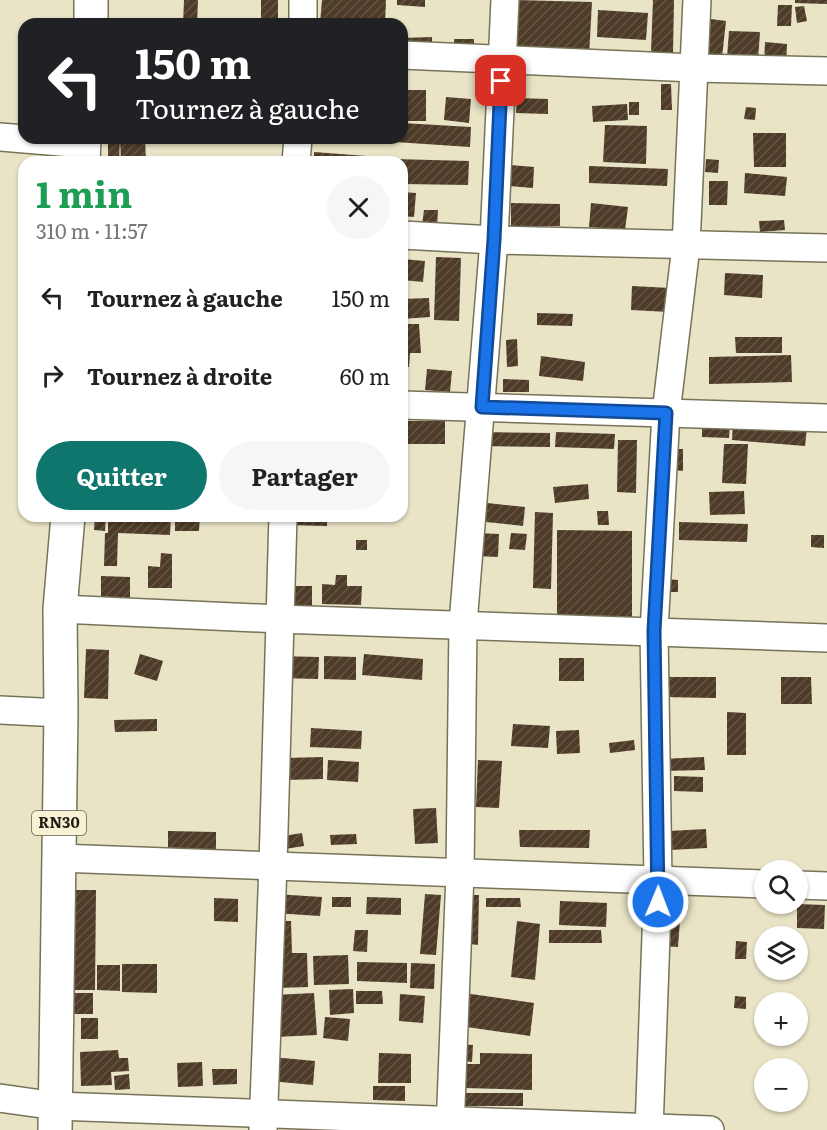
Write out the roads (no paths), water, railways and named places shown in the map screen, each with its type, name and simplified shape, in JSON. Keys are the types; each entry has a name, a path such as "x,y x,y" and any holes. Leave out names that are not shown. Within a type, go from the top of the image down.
{"main road":[{"path":"91,0 91,18"},
{"name":"RN30","path":"55,1118 62,713 60,609 67,522"}],"street":[{"path":"303,0 303,18"},
{"path":"450,1125 460,873 463,624 494,240 505,0"},
{"path":"649,1129 658,880 654,631 666,413 686,246 697,0"},
{"path":"408,55 694,68 827,71"},
{"path":"0,137 18,139"},
{"path":"53,144 84,148"},
{"path":"408,235 686,246 827,248"},
{"path":"408,405 827,418"},
{"path":"263,1122 283,522"},
{"path":"60,609 827,638"},
{"path":"0,710 62,713"},
{"path":"58,858 754,884"},
{"path":"808,885 827,886"},
{"path":"0,1098 55,1118 710,1130"}]}
